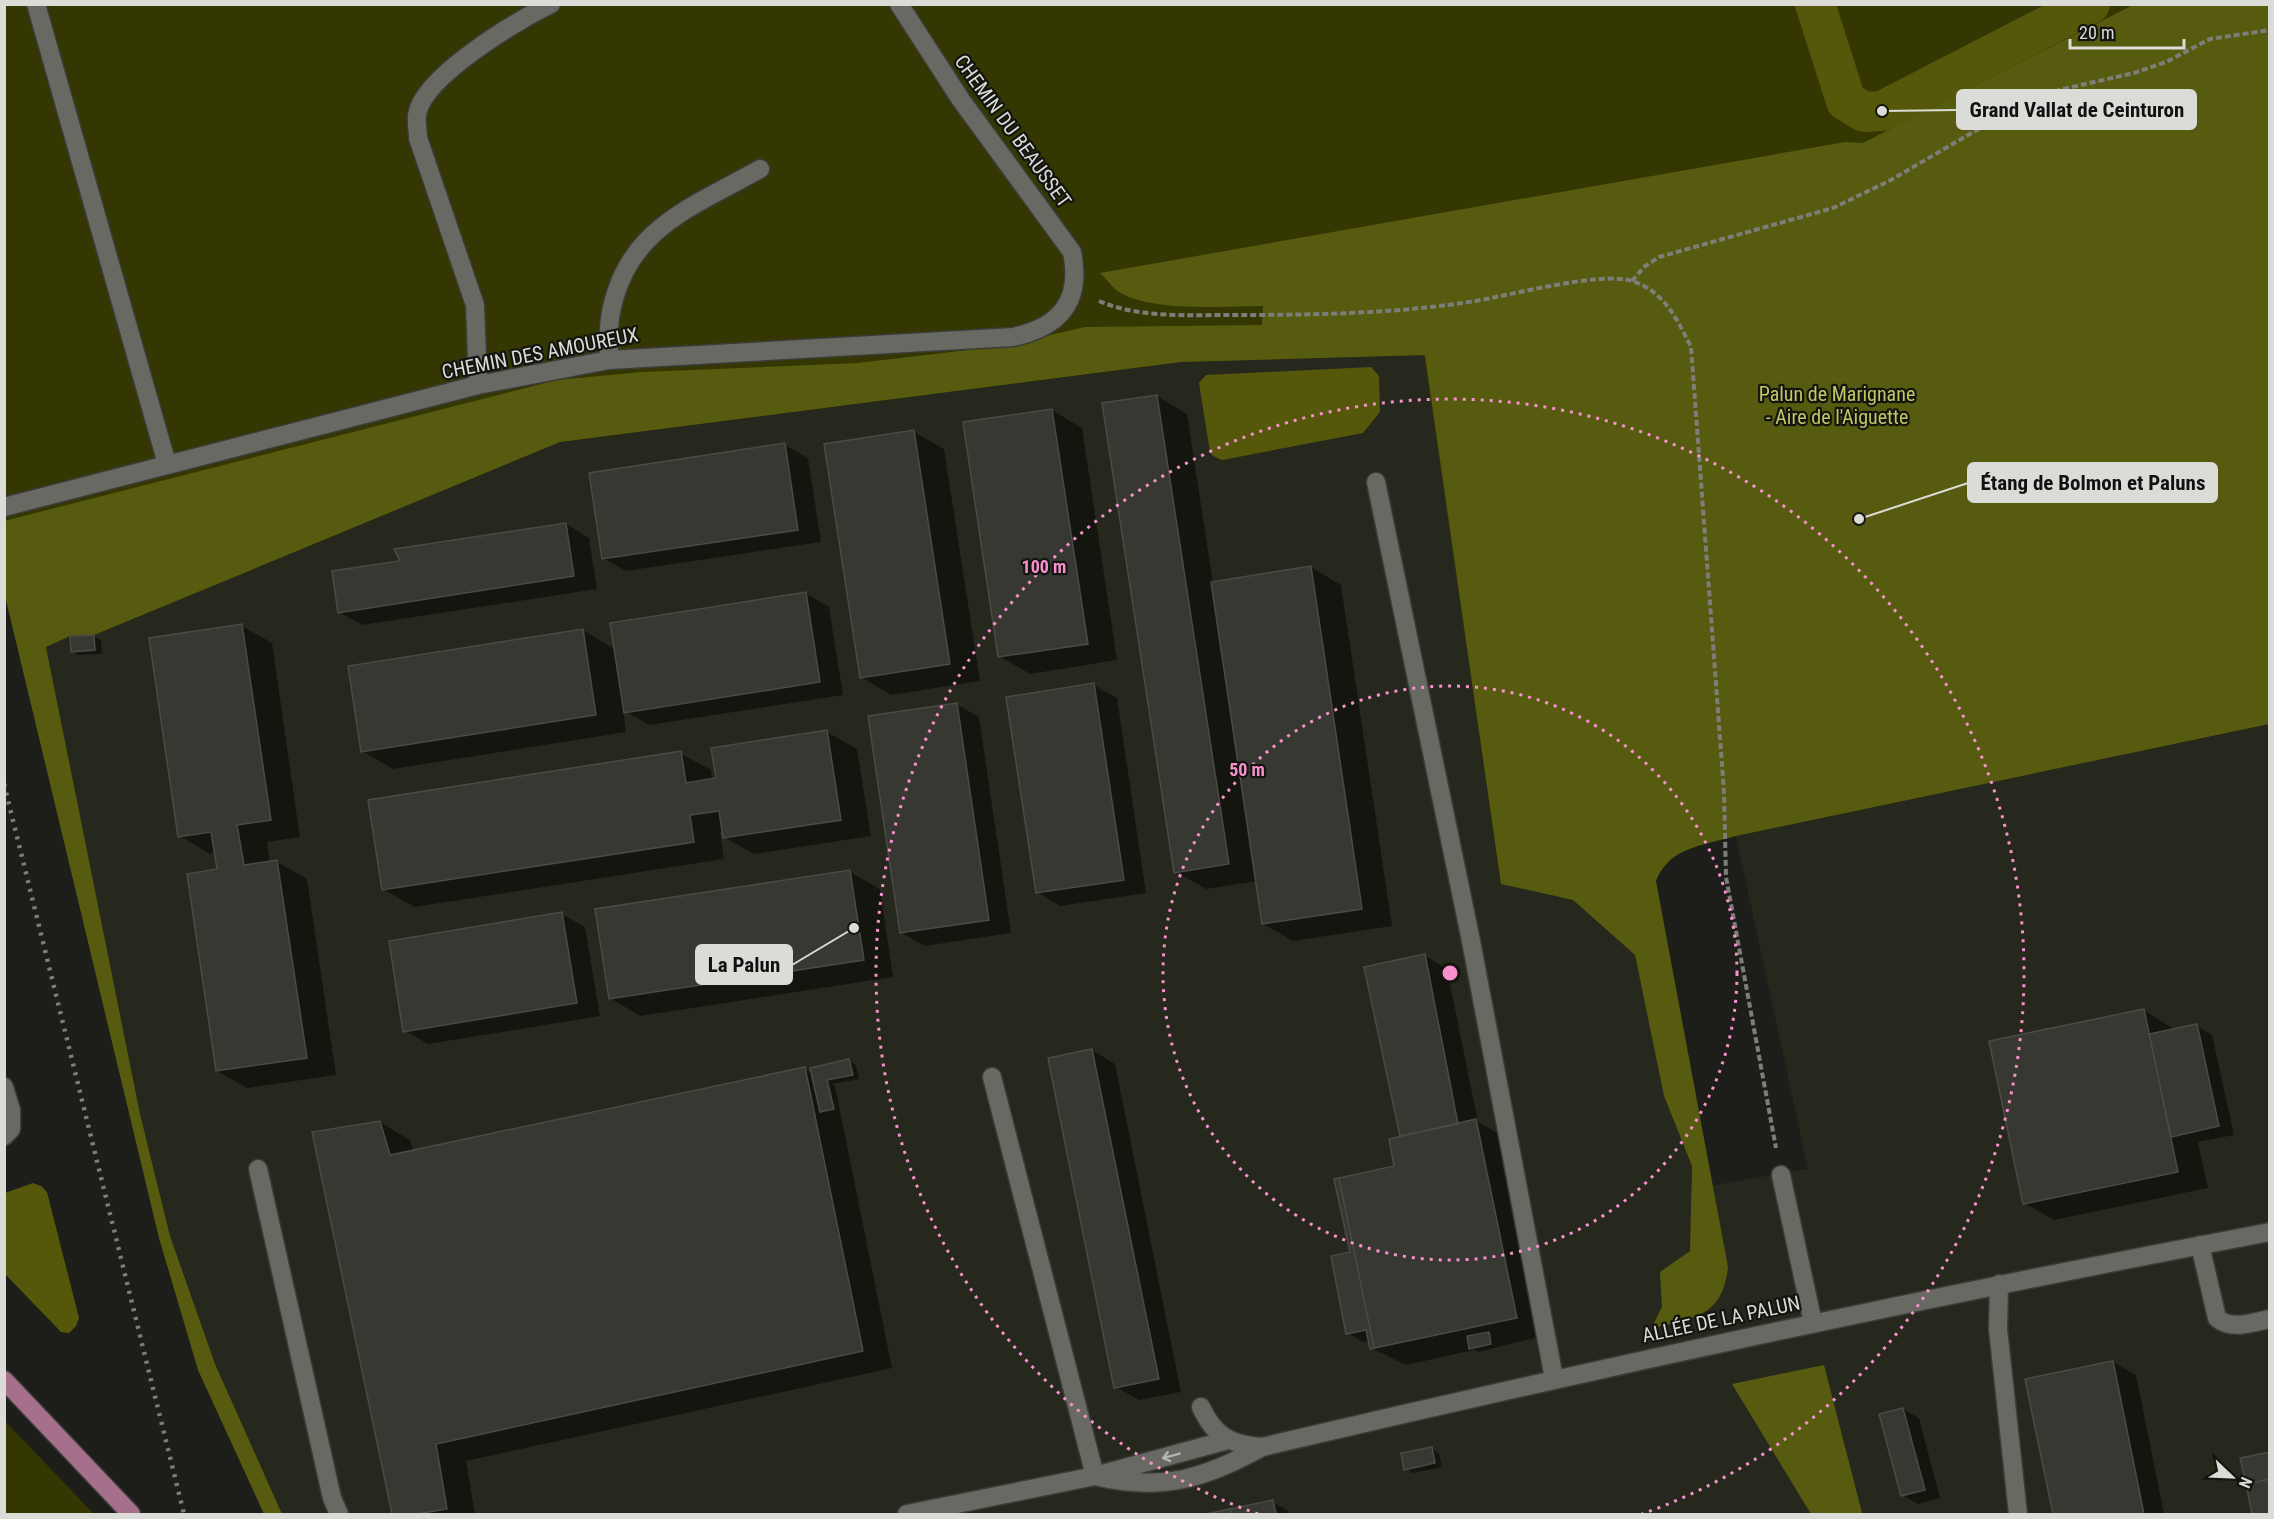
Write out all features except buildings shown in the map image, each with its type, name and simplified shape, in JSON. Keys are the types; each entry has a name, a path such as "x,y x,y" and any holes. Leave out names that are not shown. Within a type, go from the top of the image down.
{"main road":[{"path":"4,1380 131,1515"}],"street":[{"path":"36,4 167,464"},
{"path":"478,385 475,305 418,138 417,114 426,95 442,75 521,18 551,4"},
{"name":"CHEMIN DU BEAUSSET","path":"899,4 961,100 1072,252 1076,271 1074,288"},
{"path":"609,360 610,318 621,281 632,257 648,236 670,219 760,169"},
{"name":"CHEMIN DES AMOUREUX","path":"4,507 478,385 609,360 1013,338 1036,333 1054,321 1067,305 1074,288"},
{"path":"1377,482 1470,936 1554,1378"},
{"path":"992,1077 1095,1476"},
{"path":"4,1087 11,1110 12,1129 4,1136"},
{"path":"258,1168 332,1498 339,1515"},
{"path":"1781,1175 1813,1323"},
{"name":"ALLÉE DE LA PALUN","path":"1228,1440 1238,1445 1262,1447 1554,1378 1999,1284 2270,1232"},
{"path":"2200,1245 2217,1318 2232,1326 2270,1319"},
{"path":"1999,1284 1998,1329 2018,1515"},
{"path":"1201,1407 1217,1434 1228,1440"},
{"path":"907,1515 1095,1476 1228,1440"},
{"path":"1095,1476 1134,1484 1156,1485 1216,1470 1262,1447"}],"path":[{"path":"1632,281 1644,267 1659,257 1833,208 1889,181 2020,105 2059,90 2145,69 2210,39 2270,30"},
{"path":"1074,288 1112,306 1140,312 1174,315 1283,315 1378,310 1472,301 1607,278 1632,281 1659,295 1676,316 1691,347 1724,792 1726,877 1781,1175"}],"shaded area":[{"path":"1425,355 1501,883 1573,900 1635,955 1664,1096 1692,1166 1691,1189 1808,1169 1736,836 2269,724 2269,1514 282,1514 215,1364 170,1236 140,1114 46,647 70,636 94,635 560,442 1181,362"},
{"path":"1371,367 1379,376 1380,412 1363,433 1222,460 1210,452 1199,383 1206,375"},
{"path":"33,1183 41,1186 47,1192 79,1318 76,1326 69,1333 61,1332 5,1274 5,1193"}],"green space":[{"name":"Palun de Marignane - Aire de l'Aiguette","path":"4,5 2269,5 2269,724 1501,884 1424,355 1181,362 560,442 94,635 69,636 46,647 4,596"},
{"path":"2133,5 2269,5 2269,724 1736,836 1689,849 1679,854 1662,869 1656,881 1728,1267 1725,1284 1719,1297 1703,1313 1692,1318 1651,1329 1662,1307 1660,1272 1690,1251 1692,1166 1664,1096 1635,955 1573,900 1501,884 1425,355 1181,362 560,442 94,635 70,636 46,647 140,1114 170,1236 215,1364 282,1514 264,1514 198,1370 159,1238 5,596 4,521 557,380 642,372 858,363 1002,346 1085,327 1262,325 1263,306 1187,307 1147,302 1116,290 1100,273 1845,142 1863,143"},
{"path":"1824,1365 1863,1514 1811,1514 1732,1384"},
{"path":"5,1421 94,1514 5,1514"}],"waterway":[{"path":"1815,4 1846,101 1864,112 1882,111 2090,4"}],"railway":[{"path":"4,784 184,1514"}],"place":[{"name":"Grand Vallat de Ceinturon","path":"1882,111"},
{"name":"Étang de Bolmon et Paluns","path":"1859,519"},
{"name":"La Palun","path":"854,928"}]}
